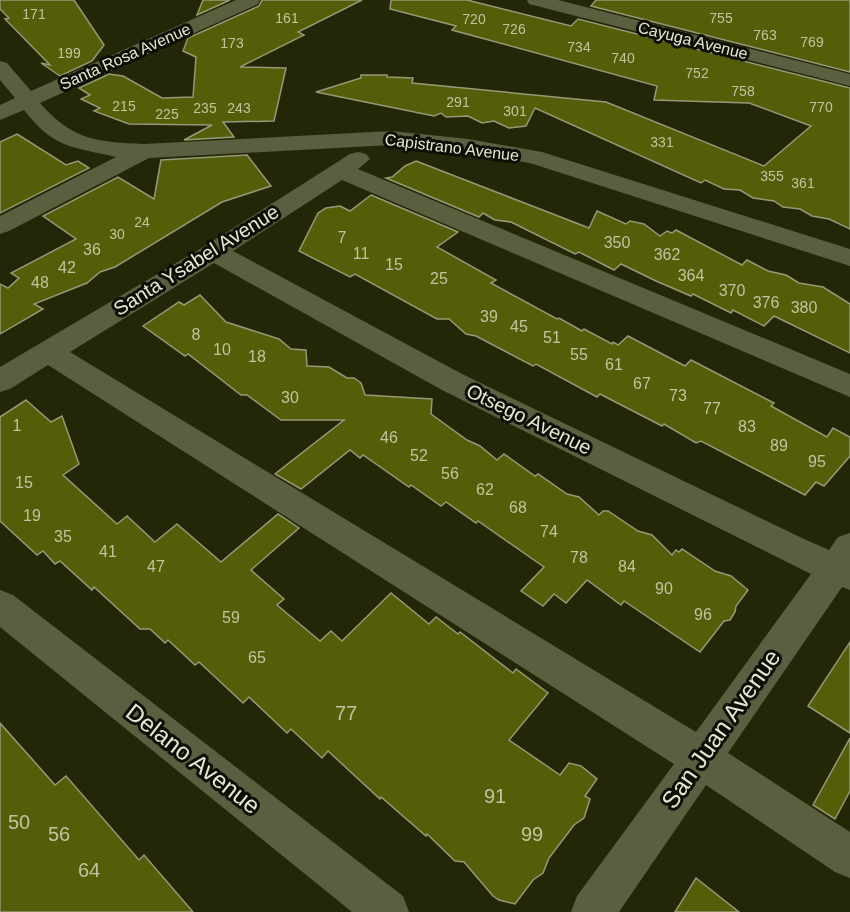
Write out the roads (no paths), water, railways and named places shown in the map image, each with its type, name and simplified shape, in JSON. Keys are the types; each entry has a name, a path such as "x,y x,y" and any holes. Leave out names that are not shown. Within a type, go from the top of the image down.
{"street":[{"name":"Santa Rosa Avenue","path":"0,113 251,0"},
{"name":"Cayuga Avenue","path":"536,0 850,80"},
{"name":"Capistrano Avenue","path":"0,67 49,127 68,139 117,150 144,151 392,138 468,146 534,157 850,258"},
{"name":"Santa Ysabel Avenue","path":"0,381 214,252 392,138"},
{"path":"0,226 144,151"},
{"path":"340,170 850,386"},
{"name":"Otsego Avenue","path":"214,252 452,382 845,563"},
{"path":"47,351 701,758 850,857"},
{"name":"San Juan Avenue","path":"593,912 701,758 845,563"},
{"name":"Delano Avenue","path":"0,606 387,912"}]}
